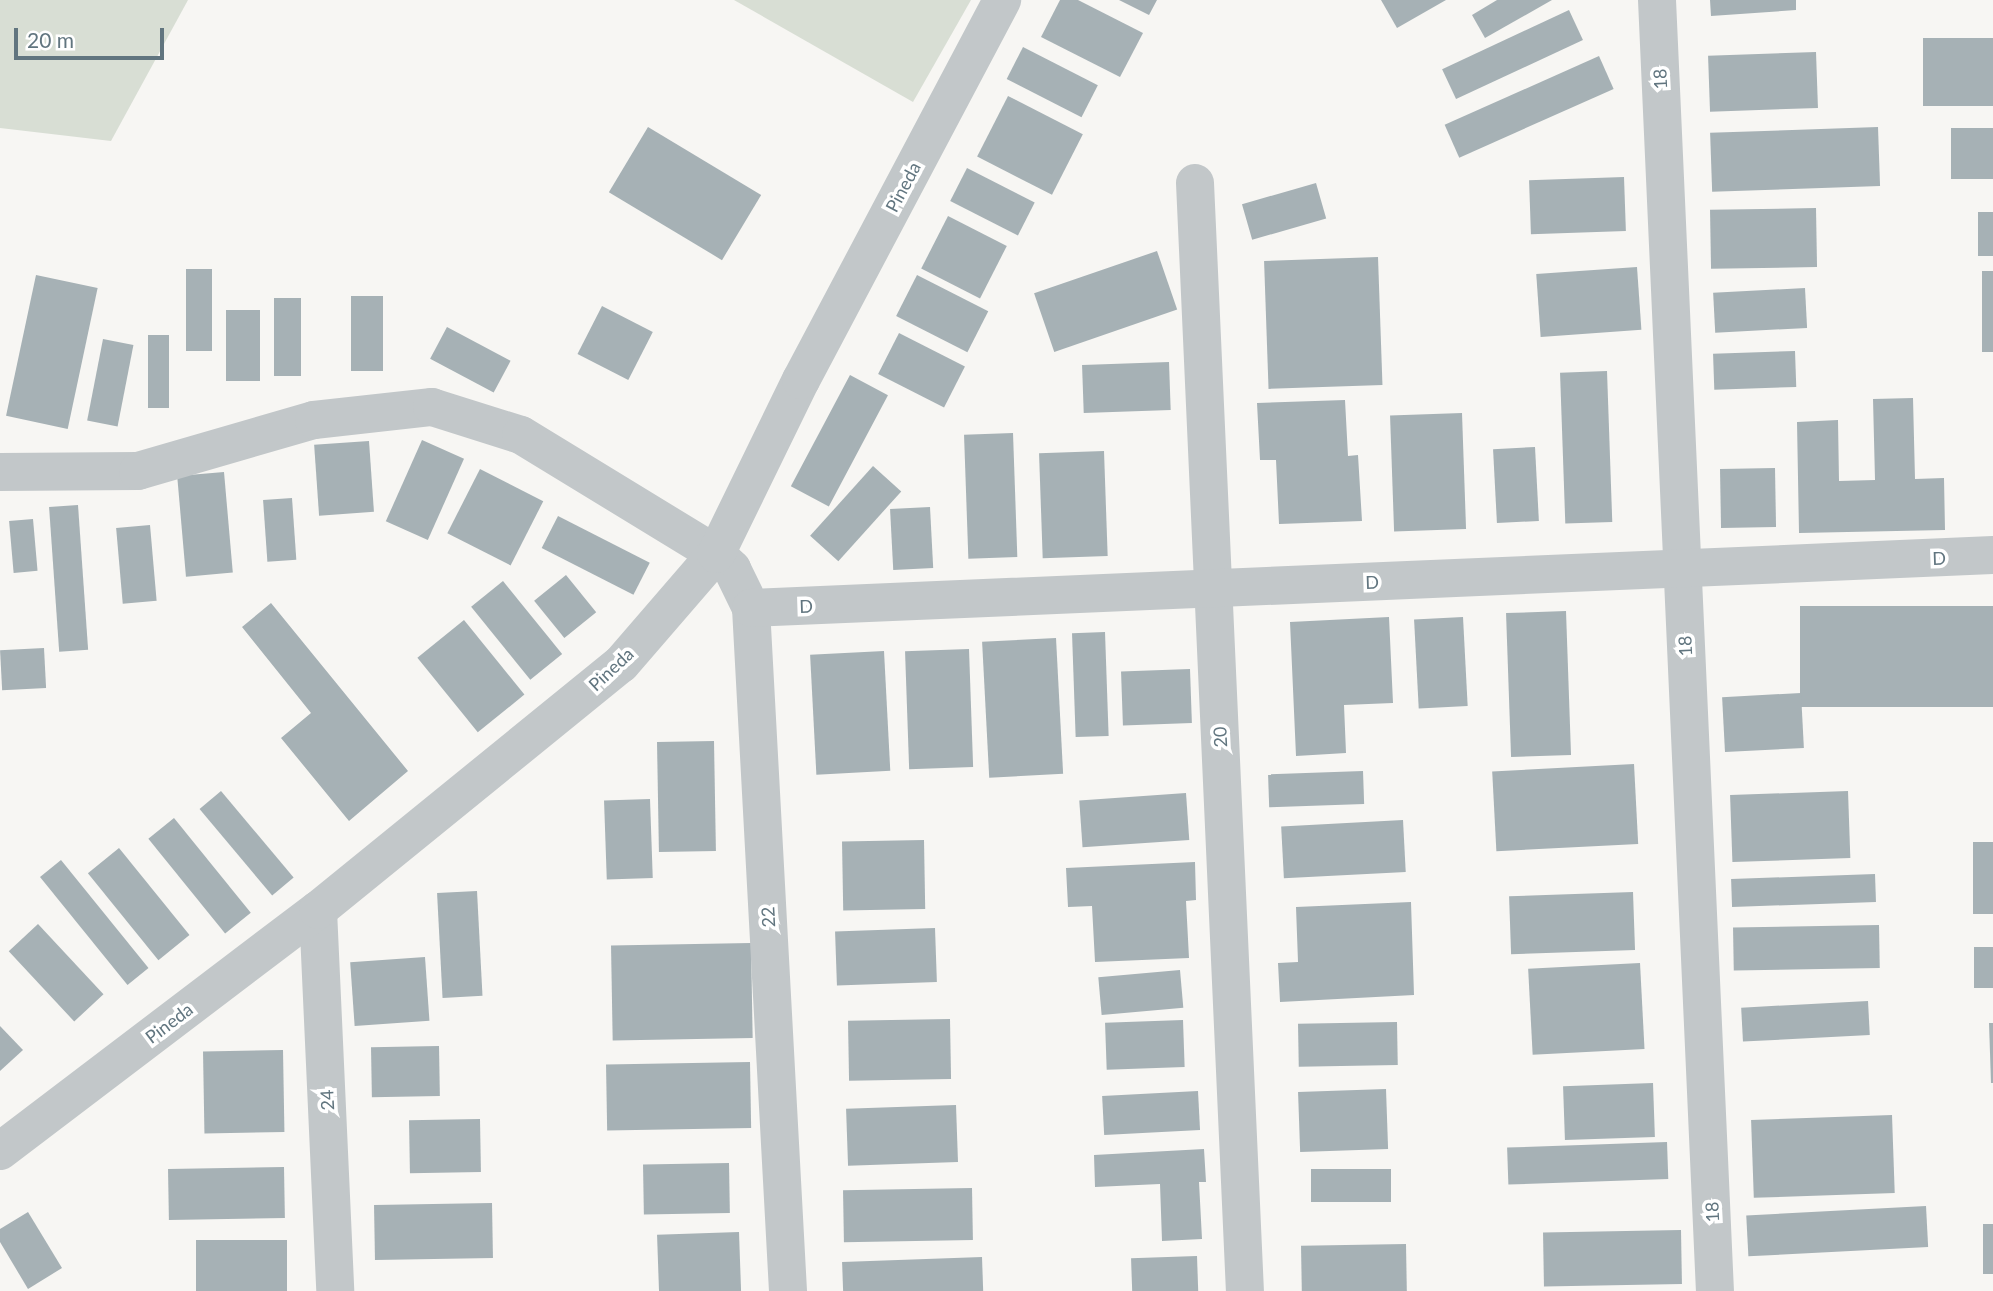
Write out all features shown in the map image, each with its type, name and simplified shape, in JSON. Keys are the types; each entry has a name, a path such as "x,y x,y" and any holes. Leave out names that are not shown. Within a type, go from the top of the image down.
{"street":[{"name":"Pineda","path":"0,1151 318,910 621,664 716,554 801,380 1002,0"},
{"name":"18","path":"1657,0 1715,1291"},
{"name":"20","path":"1195,183 1245,1291"},
{"name":"22","path":"0,472 138,471 314,420 432,407 522,435 716,554 732,569 751,608 788,1291"},
{"name":"D","path":"751,608 1993,555"},
{"name":"24","path":"318,910 335,1291"}],"shaded area":[{"path":"0,0 188,0 111,141 0,128"},
{"path":"734,0 971,0 913,102"}],"building":[{"path":"1060,0 1078,0 1143,33 1120,77 1041,37"},
{"path":"1119,0 1157,0 1149,15"},
{"path":"1381,0 1446,0 1397,28"},
{"path":"1497,0 1552,0 1485,38 1472,15"},
{"path":"1710,0 1796,0 1796,10 1711,16"},
{"path":"1569,10 1583,40 1456,99 1442,69"},
{"path":"1923,38 1993,38 1993,106 1923,106"},
{"path":"1023,47 1098,85 1082,117 1007,79"},
{"path":"1816,52 1818,108 1710,112 1708,56"},
{"path":"1599,56 1614,89 1459,158 1445,125"},
{"path":"1008,96 1083,134 1052,195 977,157"},
{"path":"648,127 761,195 722,260 609,192"},
{"path":"1878,127 1880,186 1712,192 1710,133"},
{"path":"1951,128 1993,128 1993,179 1951,179"},
{"path":"967,168 1035,203 1018,235 950,201"},
{"path":"1624,177 1626,231 1531,234 1529,180"},
{"path":"1316,183 1326,219 1252,240 1242,204"},
{"path":"1816,208 1817,267 1711,269 1710,210"},
{"path":"1978,212 1993,212 1993,256 1978,256"},
{"path":"948,216 1007,246 980,299 921,269"},
{"path":"1157,251 1177,310 1054,352 1034,293"},
{"path":"1378,257 1382,385 1269,389 1264,261"},
{"path":"1637,267 1641,330 1541,337 1536,274"},
{"path":"186,269 212,269 212,351 186,351"},
{"path":"1982,271 1993,271 1993,352 1982,352"},
{"path":"36,275 98,288 68,429 6,416"},
{"path":"917,275 988,311 967,352 896,316"},
{"path":"1805,288 1807,328 1715,333 1713,293"},
{"path":"351,296 383,296 383,371 351,371"},
{"path":"274,298 301,298 301,376 274,376"},
{"path":"602,306 653,332 628,380 577,354"},
{"path":"226,310 260,310 260,381 226,381"},
{"path":"447,327 511,361 494,393 430,359"},
{"path":"899,333 965,367 944,408 878,374"},
{"path":"148,335 169,335 169,408 148,408"},
{"path":"103,339 133,345 118,426 87,420"},
{"path":"1795,351 1796,387 1714,390 1713,354"},
{"path":"1169,362 1171,410 1084,413 1082,365"},
{"path":"1607,371 1612,522 1565,524 1560,373"},
{"path":"850,375 888,395 829,506 791,486"},
{"path":"1913,398 1915,479 1944,478 1945,530 1799,533 1797,422 1838,420 1839,481 1875,480 1873,399"},
{"path":"1345,400 1348,456 1358,455 1362,521 1279,524 1276,460 1260,460 1257,403"},
{"path":"1462,413 1466,529 1394,531 1390,416"},
{"path":"1013,433 1017,557 968,559 964,435"},
{"path":"422,440 464,459 428,540 386,521"},
{"path":"369,441 374,512 319,516 314,445"},
{"path":"1535,447 1539,521 1497,523 1493,449"},
{"path":"1104,451 1108,556 1043,558 1039,453"},
{"path":"873,466 901,491 838,561 810,536"},
{"path":"1775,468 1776,527 1721,528 1720,469"},
{"path":"480,469 543,501 511,565 447,533"},
{"path":"224,472 233,573 186,577 177,476"},
{"path":"292,498 296,560 267,562 263,500"},
{"path":"78,505 88,650 59,652 49,507"},
{"path":"930,507 933,568 893,570 890,509"},
{"path":"558,516 650,563 633,595 542,548"},
{"path":"33,519 38,571 14,573 9,521"},
{"path":"150,525 157,601 123,604 116,528"},
{"path":"566,575 596,612 564,638 534,601"},
{"path":"503,581 562,654 530,680 471,607"},
{"path":"271,603 408,771 349,821 281,738 311,713 242,627"},
{"path":"1800,606 1993,606 1993,707 1800,707"},
{"path":"1566,611 1571,755 1511,757 1506,613"},
{"path":"1389,617 1393,703 1344,705 1346,753 1296,756 1290,622"},
{"path":"1463,617 1468,706 1419,708 1414,620"},
{"path":"464,620 524,695 478,732 417,658"},
{"path":"1105,632 1109,736 1076,737 1072,633"},
{"path":"1056,638 1063,774 989,778 982,642"},
{"path":"44,648 46,688 2,690 0,650"},
{"path":"969,649 973,767 909,769 905,651"},
{"path":"884,651 890,771 816,775 810,655"},
{"path":"1190,669 1192,723 1123,725 1121,671"},
{"path":"1801,693 1804,748 1725,752 1722,697"},
{"path":"714,741 716,851 659,852 657,742"},
{"path":"1634,764 1638,844 1496,851 1492,771"},
{"path":"1363,771 1364,804 1269,807 1268,774"},
{"path":"221,791 294,878 272,896 200,809"},
{"path":"1848,791 1850,858 1732,862 1730,795"},
{"path":"1186,793 1189,840 1083,847 1079,800"},
{"path":"650,799 653,878 607,880 604,801"},
{"path":"174,818 251,913 225,934 148,839"},
{"path":"1403,820 1406,872 1284,878 1281,826"},
{"path":"924,840 925,909 843,910 842,841"},
{"path":"1973,842 1993,842 1993,914 1973,914"},
{"path":"119,848 189,935 158,960 88,873"},
{"path":"61,860 148,968 127,985 40,877"},
{"path":"1195,862 1196,900 1186,901 1189,958 1095,962 1092,906 1068,907 1066,868"},
{"path":"1875,874 1876,902 1732,907 1731,879"},
{"path":"477,891 482,996 443,998 437,893"},
{"path":"1633,892 1635,950 1511,954 1509,896"},
{"path":"1411,902 1414,995 1280,1002 1278,963 1298,962 1296,907"},
{"path":"38,924 103,994 74,1021 9,951"},
{"path":"1879,925 1880,968 1734,971 1733,928"},
{"path":"935,928 937,982 837,985 835,931"},
{"path":"751,943 753,1038 613,1040 611,945"},
{"path":"1974,947 1993,947 1993,988 1974,988"},
{"path":"425,957 429,1021 355,1026 350,962"},
{"path":"1640,963 1645,1049 1533,1055 1528,969"},
{"path":"1180,970 1183,1008 1102,1015 1098,977"},
{"path":"1868,1001 1870,1035 1743,1042 1741,1008"},
{"path":"950,1019 951,1079 849,1081 848,1021"},
{"path":"1183,1020 1185,1067 1107,1070 1105,1023"},
{"path":"1397,1022 1398,1065 1299,1067 1298,1024"},
{"path":"1989,1023 1993,1023 1993,1083 1991,1083"},
{"path":"0,1026 23,1050 0,1071"},
{"path":"439,1046 440,1096 372,1097 371,1047"},
{"path":"283,1050 284,1132 204,1133 203,1051"},
{"path":"750,1062 751,1128 607,1131 606,1065"},
{"path":"1653,1083 1655,1137 1565,1140 1563,1086"},
{"path":"1386,1089 1388,1149 1300,1152 1298,1092"},
{"path":"1198,1091 1200,1130 1104,1135 1102,1096"},
{"path":"956,1105 958,1162 848,1166 846,1109"},
{"path":"1892,1115 1895,1193 1754,1198 1751,1120"},
{"path":"480,1119 481,1172 410,1173 409,1120"},
{"path":"1667,1142 1668,1179 1508,1185 1507,1148"},
{"path":"1204,1149 1206,1182 1199,1182 1202,1239 1162,1241 1160,1184 1095,1187 1094,1155"},
{"path":"729,1163 730,1213 644,1214 643,1165"},
{"path":"284,1167 285,1218 169,1220 168,1169"},
{"path":"1311,1169 1391,1169 1391,1202 1311,1202"},
{"path":"972,1188 973,1240 844,1242 843,1190"},
{"path":"492,1203 493,1258 375,1260 374,1205"},
{"path":"1926,1206 1928,1247 1748,1256 1746,1215"},
{"path":"28,1212 62,1268 28,1289 0,1242 0,1229"},
{"path":"1983,1224 1993,1224 1993,1274 1983,1274"},
{"path":"1681,1230 1682,1284 1544,1286 1543,1232"},
{"path":"739,1232 741,1291 659,1291 657,1235"},
{"path":"196,1240 287,1240 287,1291 196,1291"},
{"path":"1406,1244 1407,1291 1302,1291 1301,1246"},
{"path":"1197,1256 1198,1291 1132,1291 1131,1258"},
{"path":"982,1257 983,1291 843,1291 842,1262"}]}
